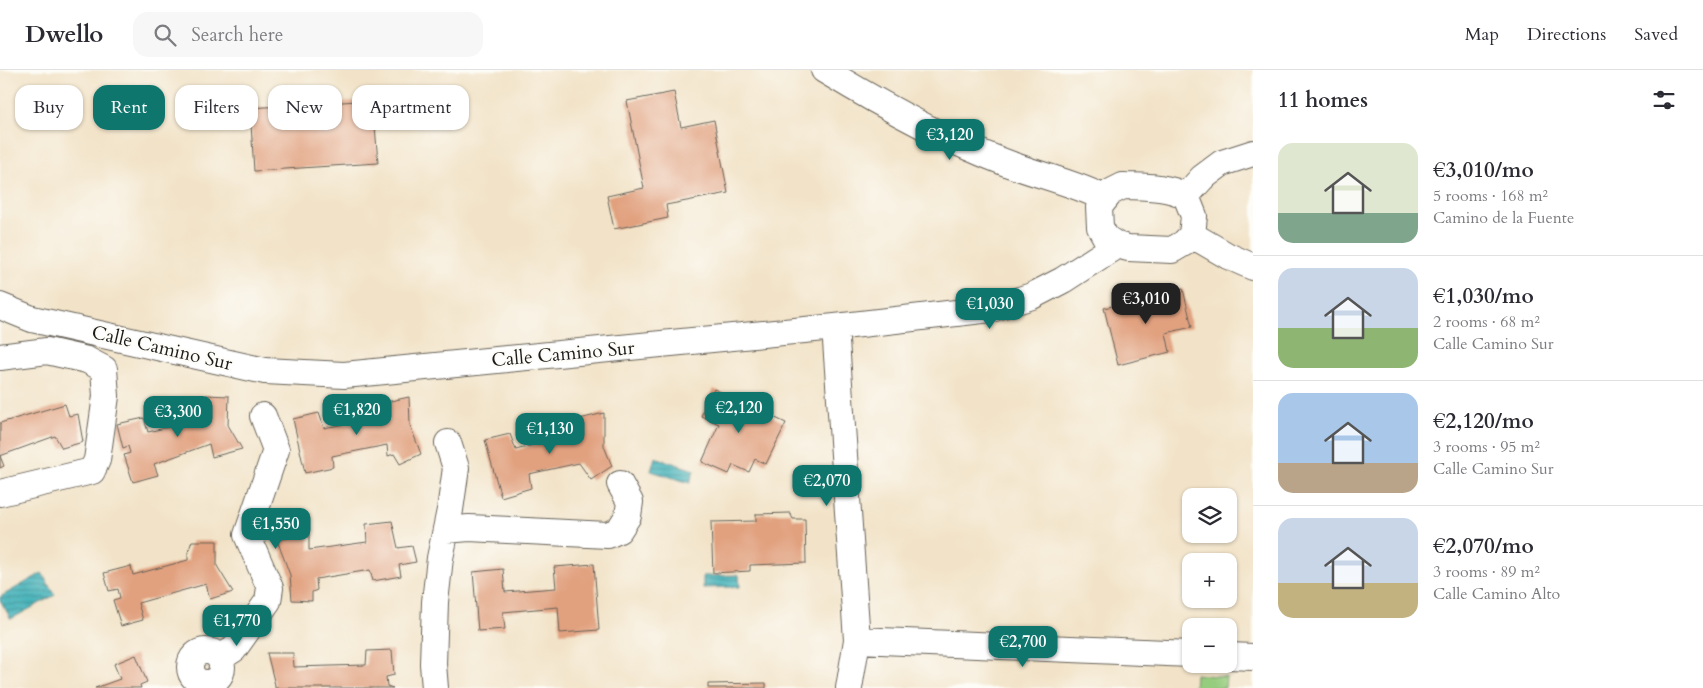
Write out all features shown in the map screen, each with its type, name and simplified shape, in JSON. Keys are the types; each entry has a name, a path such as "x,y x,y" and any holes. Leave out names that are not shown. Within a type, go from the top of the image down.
{"street":[{"path":"824,70 920,124 1004,162 1086,189 1104,198"},
{"path":"1186,196 1202,178 1222,164 1253,153"},
{"path":"1123,186 1162,188 1186,196 1194,216 1192,234 1184,243 1172,250 1128,248 1117,245 1106,238 1100,226 1098,207 1111,192 1123,186"},
{"path":"1192,234 1228,256 1253,267"},
{"name":"Calle Camino Sur","path":"0,306 32,319 265,371 344,375 835,328 991,309 1032,296 1063,280 1117,245"},
{"path":"835,328 857,640 850,688"},
{"path":"0,357 48,351 87,360 104,369 106,396 97,460 92,470 0,492"},
{"path":"206,686 192,676 190,670 192,658 197,653 203,651 216,653 220,658 234,649 268,601 270,588 247,535 276,450 263,416"},
{"path":"435,688 433,664 435,602 440,558 456,468 448,443"},
{"path":"446,530 469,528 608,535 619,530 628,516 630,502 620,484"},
{"path":"857,640 1182,654"},
{"path":"1237,656 1253,657"}],"green space":[{"path":"1195,674 1226,677 1225,688 1194,688"}],"water":[{"path":"655,457 694,470 690,483 651,471"},
{"path":"42,573 55,595 11,619 0,597"},
{"path":"739,575 740,587 703,588 703,576"}],"building":[{"path":"674,92 681,127 714,120 728,193 666,205 668,218 614,229 607,196 644,188 627,101"},
{"path":"352,101 352,130 375,130 378,163 254,171 251,130 258,130 258,107 268,107 268,130 342,130 342,102"},
{"path":"1183,289 1192,327 1166,333 1170,352 1118,365 1104,308"},
{"path":"714,389 786,423 766,464 755,459 749,472 733,465 729,474 702,462 719,424 701,416"},
{"path":"206,395 229,396 228,425 242,449 212,457 209,444 154,464 158,475 133,482 124,455 130,453 128,446 123,448 117,424 144,418 148,432 199,420 198,408 205,406"},
{"path":"409,397 410,425 421,454 400,464 394,454 388,456 387,445 332,456 333,467 305,473 293,419 319,413 324,428 380,417 377,404"},
{"path":"65,404 69,416 78,414 83,442 62,448 55,436 0,456 0,423"},
{"path":"604,413 604,446 612,466 591,480 579,463 529,474 531,488 501,497 485,440 510,434 516,450 573,434 567,422"},
{"path":"0,456 4,466 0,468"},
{"path":"790,513 793,519 805,519 806,563 750,565 750,571 713,573 711,522 756,521 756,514"},
{"path":"392,521 398,548 412,546 416,562 399,565 401,576 373,581 370,570 316,579 317,590 312,592 312,601 292,600 290,575 277,540 309,534 309,550 367,542 366,524"},
{"path":"192,541 217,541 217,566 233,592 210,599 206,584 138,603 143,620 121,626 113,600 120,598 118,589 109,591 104,573 131,566 133,575 188,560 188,552"},
{"path":"594,564 599,630 560,633 558,607 503,612 505,629 478,631 473,572 503,569 505,592 556,588 554,567"},
{"path":"392,650 394,675 386,677 387,686 393,688 275,688 267,653 293,653 294,667 366,665 367,651"},
{"path":"136,655 147,682 140,685 141,688 95,688 120,679 114,664"},
{"path":"766,683 766,688 708,688 708,684"}]}
